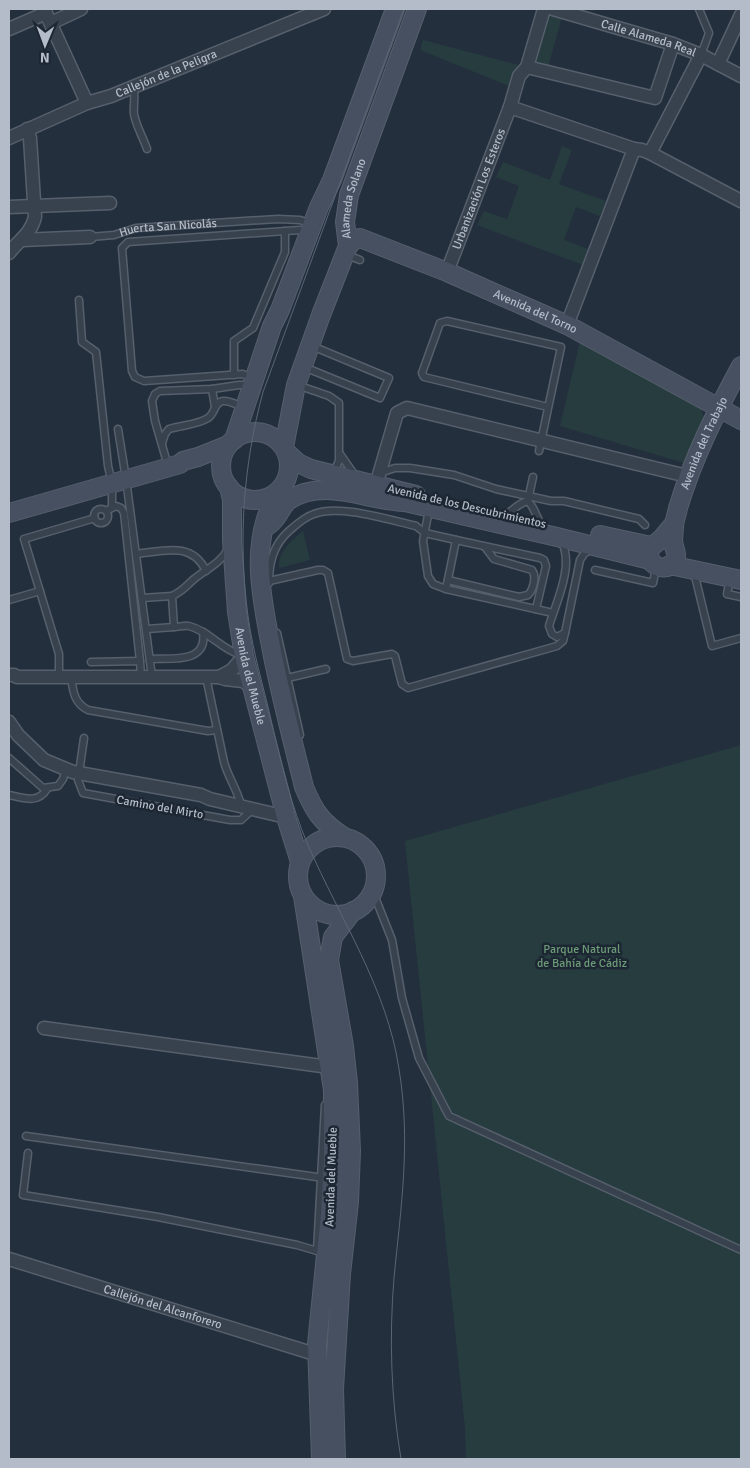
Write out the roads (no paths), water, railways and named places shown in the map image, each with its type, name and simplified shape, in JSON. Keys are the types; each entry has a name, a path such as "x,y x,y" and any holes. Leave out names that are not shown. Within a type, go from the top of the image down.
{"main road":[{"name":"Alameda Solano","path":"231,442 272,326 336,169 395,9"},
{"name":"Alameda Solano","path":"286,450 296,385 310,345 351,253 345,222 349,195 417,9"},
{"name":"Avenida del Torno","path":"351,253 355,238 360,238 447,272 567,325 741,420"},
{"name":"Avenida del Trabajo","path":"662,554 674,524 688,476 718,407 741,366"},
{"path":"9,513 174,466 231,442 246,433 261,432 274,437 286,450 289,460 289,474 280,489 265,499 251,500 238,495 210,466 174,466"},
{"path":"225,481 222,459 231,442"},
{"name":"Avenida de los Descubrimientos","path":"286,450 298,463 332,474 372,480 738,575"},
{"name":"Avenida del Mueble","path":"225,481 232,500 232,541 237,612 244,656 286,817 300,862"},
{"name":"Avenida de los Descubrimientos","path":"280,489 296,483 334,484 597,546 662,554 693,569 738,575"},
{"name":"Avenida del Mueble","path":"280,489 270,504 264,528 260,555 261,590 298,739 304,787 310,802 322,821 344,837"},
{"name":"Avenida de los Descubrimientos","path":"264,528 274,521 287,502 299,495 314,491 344,491 392,502 405,502"},
{"path":"334,836 344,837 354,840 369,853 374,862 376,880 373,892 361,906 344,914 332,915 323,913 308,903 303,896 297,879 300,862 304,854 315,843 334,836"},
{"name":"Avenida del Mueble","path":"303,896 333,1090 327,1178 330,1215 321,1252 318,1355 321,1459"},
{"name":"Avenida del Mueble","path":"336,1459 334,1389 341,1274 349,1202 351,1152 348,1083 344,1046 329,960 333,937 353,911"}],"street":[{"path":"9,29 47,15 81,9"},
{"name":"Callejón de la Peligra","path":"9,138 87,103 111,96 324,9"},
{"name":"Urbanización Los Esteros","path":"447,272 510,107 519,76 527,66 544,9"},
{"name":"Calle Alameda Real","path":"553,9 673,44 701,55 741,76"},
{"path":"47,15 87,103"},
{"path":"718,64 741,15"},
{"path":"527,66 655,98 673,44"},
{"path":"650,153 701,55"},
{"path":"510,107 634,150 650,153 741,201"},
{"path":"9,253 32,227 35,206 30,138 27,129"},
{"path":"567,325 634,150"},
{"path":"9,206 110,203"},
{"name":"Huerta San Nicolás","path":"22,240 90,238"},
{"path":"372,480 397,414 403,409 411,408 540,446 688,476"},
{"path":"220,677 232,670 244,656"},
{"path":"12,679 220,677 243,681 253,688"},
{"path":"9,722 18,735 44,760 66,769 201,795 210,799 286,817"},
{"path":"44,1028 329,1067"},
{"name":"Callejón del Alcanforero","path":"9,1259 318,1355"}],"lane":[{"path":"699,9 709,34 701,55"},
{"path":"133,86 136,94 134,112 147,149"},
{"name":"Huerta San Nicolás","path":"90,238 114,235 136,228 278,219 300,220 311,228"},
{"path":"252,382 242,374 144,381 135,377 132,371 122,248 128,242 311,228"},
{"path":"234,375 234,341 254,328 285,252 285,231"},
{"path":"79,300 82,342 96,352 108,466 119,481"},
{"path":"540,446 562,348 447,321 440,323 422,373 424,378 548,407"},
{"path":"303,367 380,398 389,378 310,345"},
{"path":"174,466 159,439 152,401 155,394 160,391 212,389 252,382"},
{"path":"296,385 329,396 339,403 339,461 332,474"},
{"path":"212,389 215,407"},
{"path":"162,443 169,429 206,419 212,415 215,407 220,402 227,401 244,407"},
{"path":"118,430 119,481 136,554 151,659 147,677"},
{"path":"339,454 372,480 395,468 410,468 454,475 528,499 564,501 638,519 645,525"},
{"path":"533,477 528,499 540,523"},
{"path":"106,511 108,517 105,522 99,523 95,518 96,512 98,510 106,511 112,506 119,481"},
{"path":"505,515 528,499"},
{"path":"112,506 118,506 124,514 140,661 147,677"},
{"path":"430,508 423,541 428,576 433,584 446,590 554,613"},
{"path":"269,593 272,556 278,543 300,522 314,514 343,510 416,526 425,533 544,560 546,566 536,609"},
{"path":"95,518 24,539 65,677 74,697 82,707 88,710 208,731 217,730"},
{"path":"557,537 563,543 567,560 558,605 549,626 550,632 557,637 565,633"},
{"path":"446,590 456,540"},
{"path":"142,598 172,596 183,591 195,578 217,564 226,553 232,541"},
{"path":"448,580 519,597 528,596 532,591 534,576 532,570 494,559 485,546"},
{"path":"269,581 318,570 326,571 347,659 353,662 392,654 395,656 402,684 408,688 557,646 563,641 580,560 584,554 597,546"},
{"path":"136,554 179,550 188,552 196,556 206,571"},
{"path":"595,570 653,583 662,554"},
{"path":"693,569 712,646 741,638"},
{"path":"738,575 727,594 741,597"},
{"path":"9,600 40,591"},
{"path":"172,596 174,627"},
{"path":"275,622 282,679 326,669"},
{"path":"146,629 189,626 203,632 234,653 244,656"},
{"path":"151,659 192,657 201,649 204,638 203,632"},
{"path":"91,662 140,661"},
{"path":"206,677 228,774 238,792 240,805"},
{"path":"79,773 84,738"},
{"path":"9,758 39,786 47,789 58,786 63,779 66,769"},
{"name":"Camino del Mirto","path":"79,773 79,787 83,793 230,820 240,820 254,808"},
{"path":"310,781 312,790 310,802"},
{"path":"9,795 35,799 44,794 47,789"},
{"path":"373,892 392,940 402,998 419,1058 450,1116 741,1250"},
{"path":"26,1136 327,1178"},
{"path":"28,1153 23,1195 158,1217 297,1245 321,1252"}],"tram line":[{"path":"401,1459 395,1414 391,1346 392,1301 405,1148 403,1096 399,1069 393,1039 373,982 308,845 287,785 250,630 245,588 243,532 247,476 256,420 263,392 404,9"}],"park label":[{"name":"Parque Natural de Bahía de Cádiz","path":"582,956"}]}
